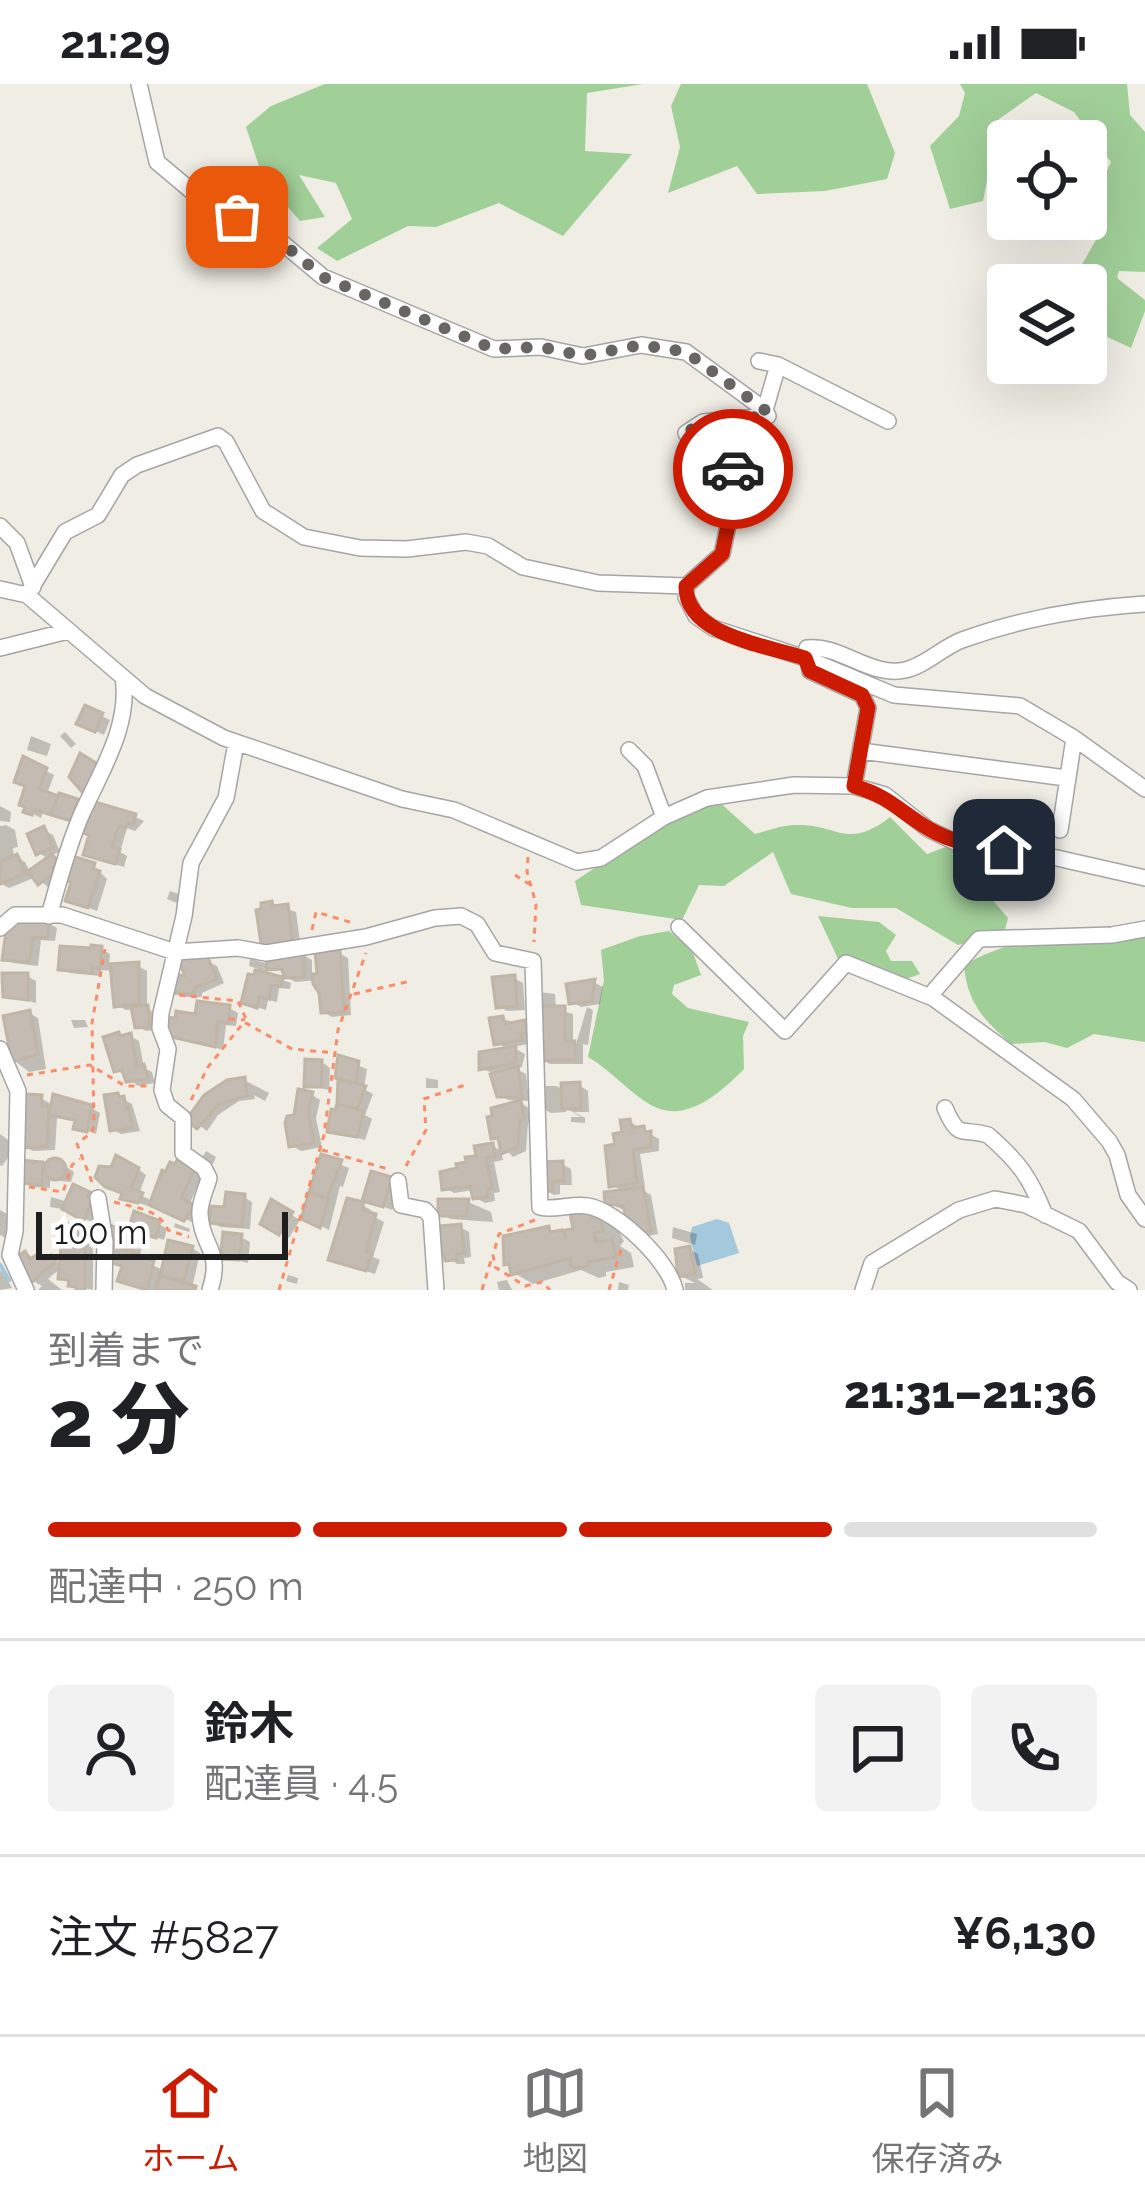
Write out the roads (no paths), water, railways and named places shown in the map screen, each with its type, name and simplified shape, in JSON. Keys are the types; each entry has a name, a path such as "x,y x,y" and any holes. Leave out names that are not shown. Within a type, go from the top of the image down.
{"street":[{"path":"30,591 65,532 98,515 122,476 137,465 218,436 226,442 263,511 304,537 360,548 466,542 488,546 523,567 598,583 686,586 722,554 730,516 753,496 720,450 696,448 686,433 703,422 768,416 686,352 641,345 583,356 541,347 494,349 323,277 268,231 207,204 157,162 139,84"},
{"path":"759,361 778,365 888,421"},
{"path":"765,410 778,365"},
{"path":"0,526 16,543 30,591 68,631 145,696 236,743 402,799 454,810 577,862 601,858 664,817 707,798 769,787 854,786 884,795 928,829 959,844 1048,856 1145,878"},
{"path":"686,586 696,616 713,628 805,658 894,695 1020,706 1145,789"},
{"path":"0,589 30,591"},
{"path":"854,786 868,708 862,695 810,671 807,648 819,646 887,671 907,670 958,641 996,629 1074,609 1145,604"},
{"path":"0,649 68,631"},
{"path":"49,916 76,830 112,749 124,704 123,677"},
{"path":"1060,830 1074,738"},
{"path":"210,1290 215,1257 200,1209 209,1178 205,1168 182,1150 183,1118 167,1105 162,1084 168,1049 160,1028 191,863 226,798 236,743"},
{"path":"628,750 645,766 664,817"},
{"path":"861,751 1066,778"},
{"path":"0,928 15,915 70,916 176,952 238,948 266,953 435,918 473,920 495,952 533,961 538,1196 544,1210 590,1206 663,1262 675,1290"},
{"path":"679,927 785,1031 846,963 933,998 1073,1099 1118,1155 1128,1195 1145,1219"},
{"path":"933,998 980,939 1112,935 1145,929"},
{"path":"0,1049 18,1091 16,1186 5,1252 26,1290"},
{"path":"945,1108 953,1127 966,1135 988,1135 1012,1156 1030,1178 1045,1215"},
{"path":"398,1181 401,1205 431,1216 436,1290"},
{"path":"98,1198 104,1290"},
{"path":"863,1290 872,1263 976,1203 995,1199 1026,1205 1087,1238 1117,1282 1129,1290"}],"water":[{"path":"717,1219 729,1223 739,1253 697,1266 692,1227"}],"waterway":[{"path":"0,1265 9,1280"}]}
